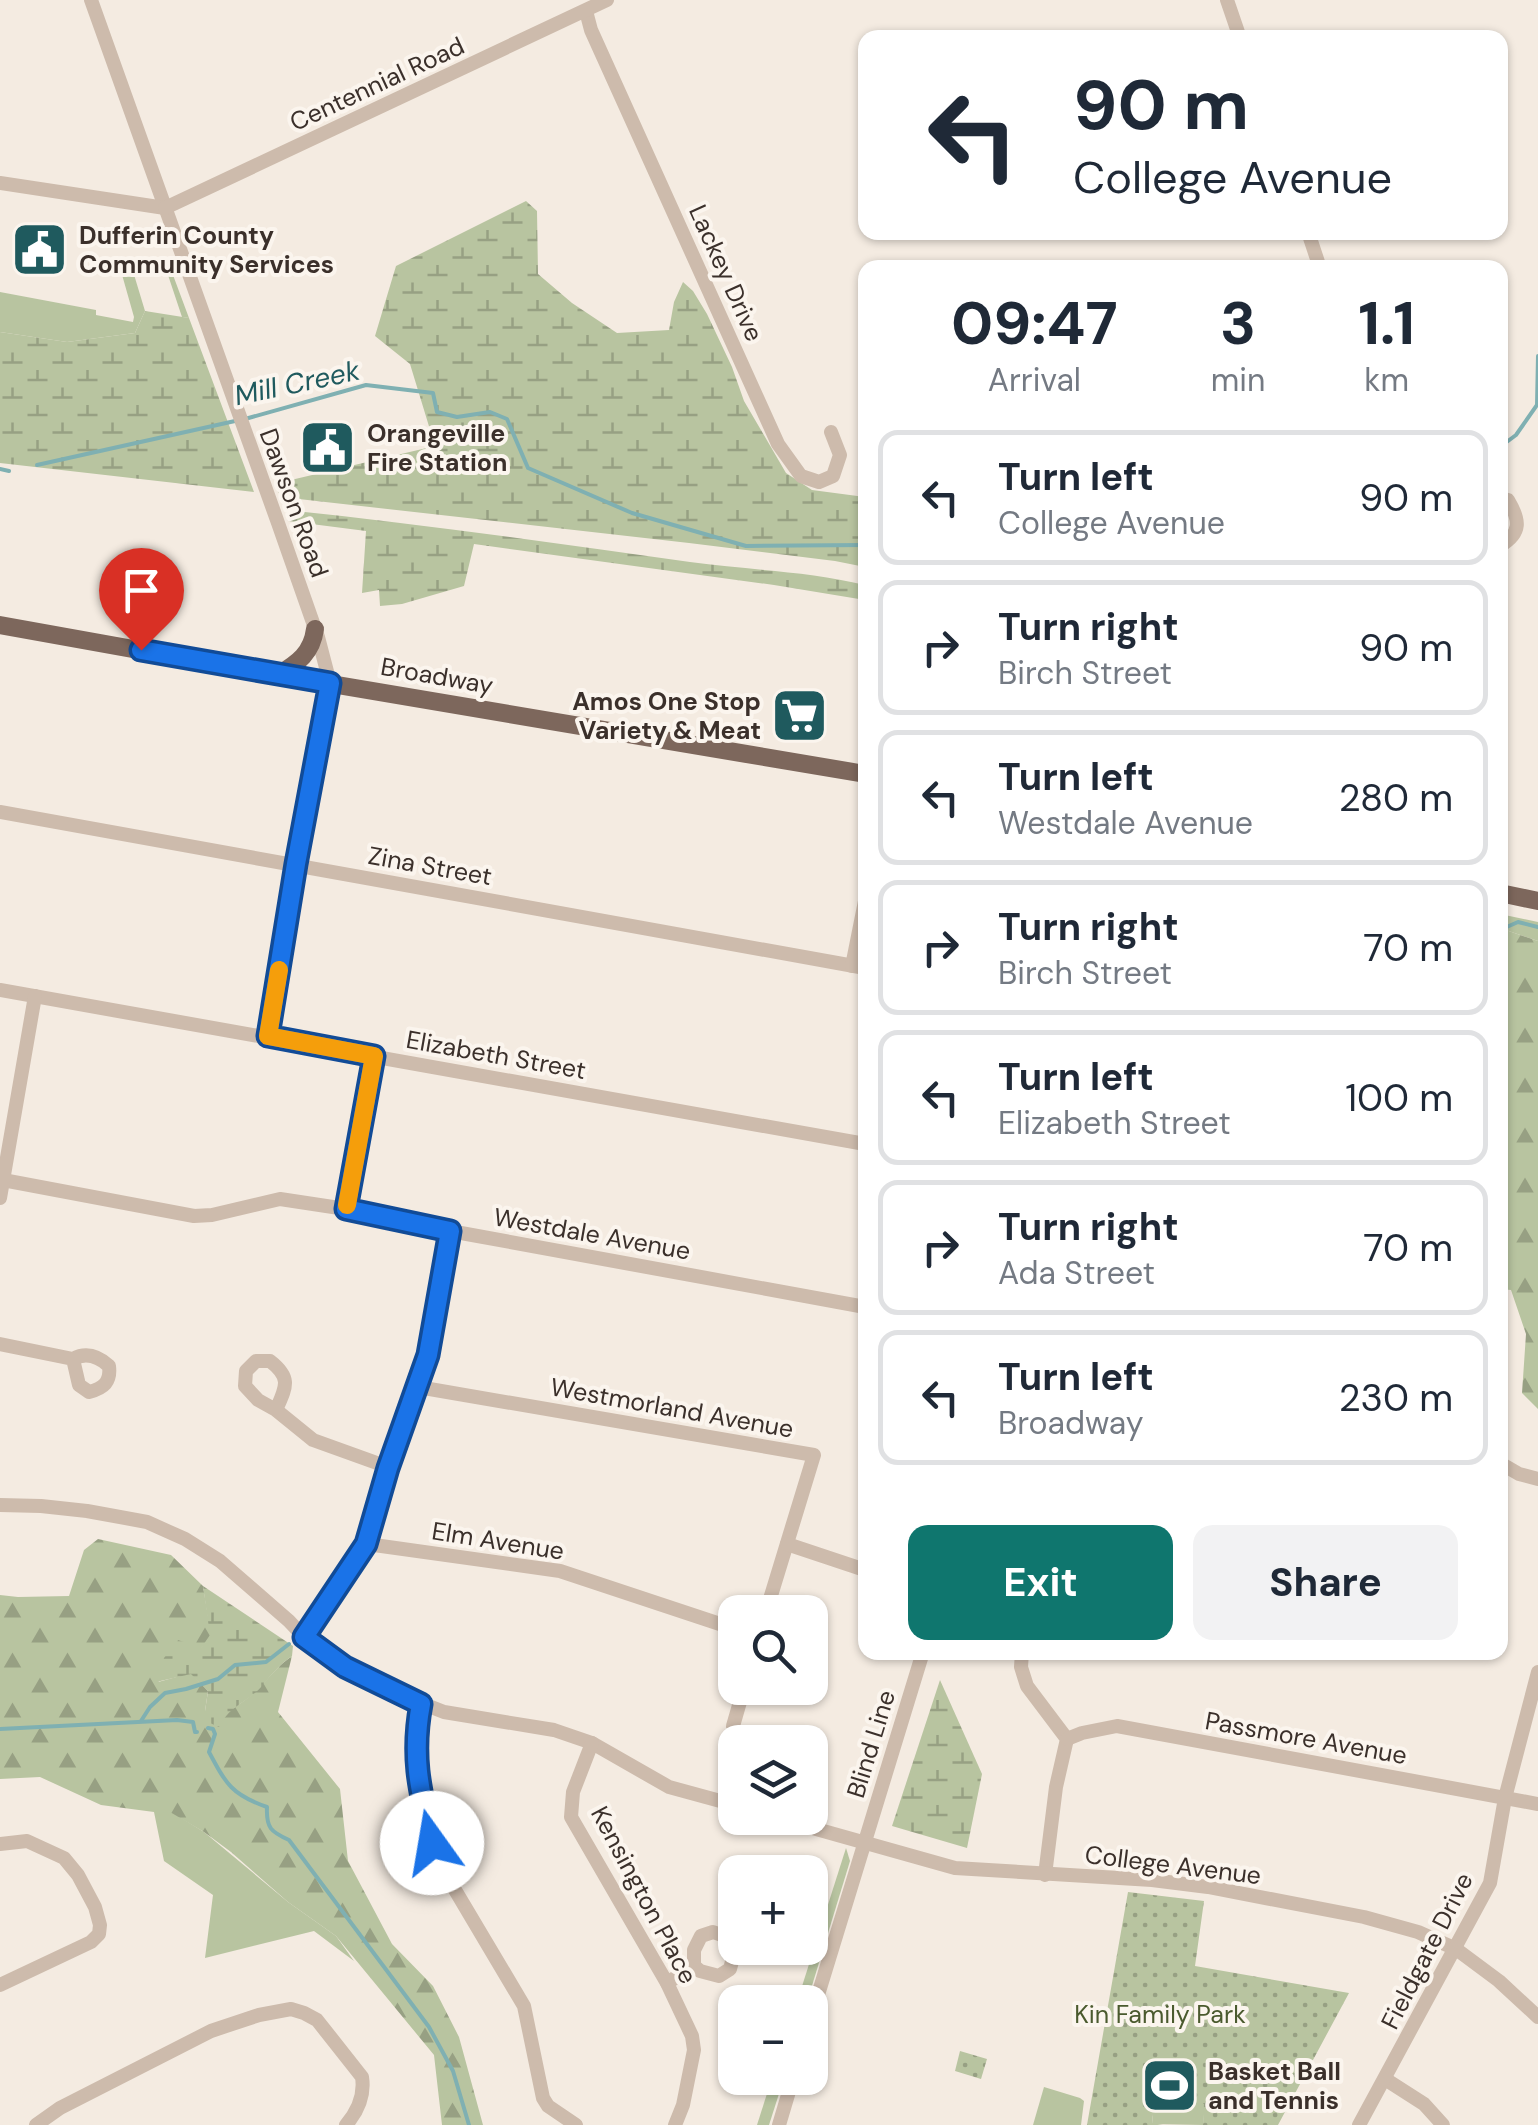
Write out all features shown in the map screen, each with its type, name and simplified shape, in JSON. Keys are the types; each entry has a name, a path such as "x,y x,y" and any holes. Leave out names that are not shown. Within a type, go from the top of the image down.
{"main road":[{"name":"Broadway","path":"0,625 858,773"},
{"path":"278,675 306,656 315,629"},
{"path":"1508,895 1538,901"}],"street":[{"name":"Dawson Road","path":"91,0 315,629 330,683"},
{"name":"Centennial Road","path":"165,208 606,0"},
{"path":"1227,0 1237,30"},
{"name":"Lackey Drive","path":"586,11 591,30 778,444 800,476 819,482 833,476 840,455 831,432"},
{"path":"0,183 165,208"},
{"path":"1508,500 1516,514 1517,529 1508,542"},
{"path":"268,1036 330,683"},
{"name":"Zina Street","path":"0,812 858,967"},
{"name":"Elizabeth Street","path":"0,990 858,1143"},
{"path":"0,1198 35,996"},
{"path":"346,1209 374,1056"},
{"name":"Westdale Avenue","path":"3,1180 194,1216 280,1199 858,1306"},
{"path":"304,1637 366,1544 428,1355 450,1231"},
{"path":"0,1344 72,1358"},
{"name":"Westmorland Avenue","path":"418,1388 814,1455 771,1595"},
{"path":"276,1410 313,1440 388,1468"},
{"path":"1508,1468 1538,1479"},
{"path":"0,1506 87,1511 147,1522 185,1538 220,1561 304,1637 345,1667 444,1712 554,1730 592,1743 669,1787 718,1800"},
{"name":"Elm Avenue","path":"366,1544 560,1571 718,1623"},
{"path":"787,1544 858,1568"},
{"name":"Blind Line","path":"821,1985 920,1660"},
{"path":"1021,1660 1027,1686 1066,1739 1045,1875"},
{"name":"Fieldgate Drive","path":"1359,2125 1490,1883 1505,1798 1538,1672"},
{"path":"421,1704 415,1749 417,1776 432,1843 442,1868 524,2006 548,2106 576,2125"},
{"name":"Passmore Avenue","path":"1066,1739 1117,1726 1538,1804"},
{"name":"Kensington Place","path":"592,1743 573,1792 570,1817 667,1983 692,2036 694,2050 683,2105 674,2125"},
{"name":"College Avenue","path":"828,1833 955,1868 1120,1877 1208,1887 1364,1917 1418,1932 1456,1948 1538,2017"},
{"path":"0,1844 27,1841 64,1858 78,1875 100,1925 99,1934 91,1942 0,1985"},
{"path":"667,1983 694,1966"},
{"path":"36,2125 60,2108 211,2030 291,2009 317,2020 362,2077 360,2106 346,2125"},
{"path":"1385,2079 1424,2104 1443,2125"},
{"path":"779,2125 788,2095"}],"green space":[{"path":"526,201 537,211 538,274 617,333 669,330 674,302 683,282 707,314 744,401 786,473 812,490 858,496 858,566 281,497 274,484 435,446 410,364 375,336 396,266"},
{"path":"117,257 170,267 189,318 182,317 168,275 132,268 145,311 135,333 67,342 0,332 0,292 96,310 96,315 133,322"},
{"path":"145,311 189,318 254,492 0,463 0,332 67,342 135,333"},
{"path":"286,510 822,577 858,584 858,599 474,544 464,586 402,604 380,606 379,590 362,593 366,531 288,521"},
{"path":"1508,916 1538,922 1538,941 1508,931"},
{"path":"1508,931 1538,941 1538,1409 1522,1393 1526,1334 1511,1290"},
{"path":"98,1539 171,1555 203,1586 211,1635 201,1649 158,1682 191,1673 208,1691 205,1711 231,1710 292,1656 278,1712 340,1789 348,1861 392,1944 433,1986 459,2037 483,2125 442,2125 434,2055 336,1936 204,1832 170,1812 101,1805 40,1777 0,1779 0,1595 69,1596 84,1550"},
{"path":"203,1586 293,1646 292,1656 228,1714 219,1727 201,1719 208,1691 191,1674 156,1682 164,1658 178,1640 201,1648 210,1635"},
{"path":"940,1680 982,1774 967,1848 892,1826"},
{"path":"170,1811 204,1832 336,1936 354,1961 314,1931 205,1958 213,1895 164,1861 154,1812"},
{"path":"846,1848 850,1861 828,1933 828,1905"},
{"name":"Kin Family Park","path":"1128,1892 1204,1901 1195,1966 1349,1993 1278,2125 1203,2125 1204,2104 1181,2101 1184,2068 1158,2066 1152,2123 1163,2125 1087,2125"},
{"path":"809,1965 818,1965 812,1985 802,1985"},
{"path":"960,2051 987,2059 981,2079 955,2071"},
{"name":"Basket Ball and Tennis","path":"1157,2066 1184,2068 1205,2104 1203,2125 1152,2124"},
{"path":"1044,2087 1084,2101 1081,2125 1033,2125"},
{"path":"767,2095 779,2095 769,2125 757,2125"}],"waterway":[{"path":"1508,441 1537,405 1538,356"},
{"name":"Mill Creek","path":"245,419 366,385 433,393 437,412 457,417 490,412 507,419 528,468 632,513 746,546 858,545"},
{"name":"Mill Creek","path":"37,465 235,421"},
{"name":"Mill Creek","path":"0,469 9,471"},
{"path":"1508,926 1518,922 1538,927"},
{"path":"141,1721 165,1693 218,1679 235,1665 266,1662 289,1644"},
{"path":"0,1729 177,1720 193,1722 197,1732"},
{"path":"208,1728 215,1734 209,1752 226,1780 238,1793 267,1807 271,1828 289,1840 429,2027 453,2071 469,2125"}],"slow traffic":[{"path":"279,970 268,1036 374,1056 347,1205"}],"place":[{"name":"Dufferin County Community Services","path":"40,249"},
{"name":"Orangeville Fire Station","path":"328,447"},
{"name":"Amos One Stop Variety & Meat","path":"800,715"},
{"name":"Basket Ball and Tennis","path":"1169,2085"}],"route":[{"path":"141,650 330,683 268,1036 374,1056 346,1209 450,1231 428,1355 366,1544 304,1637 345,1667 421,1704 415,1749 417,1776 432,1843"}]}
